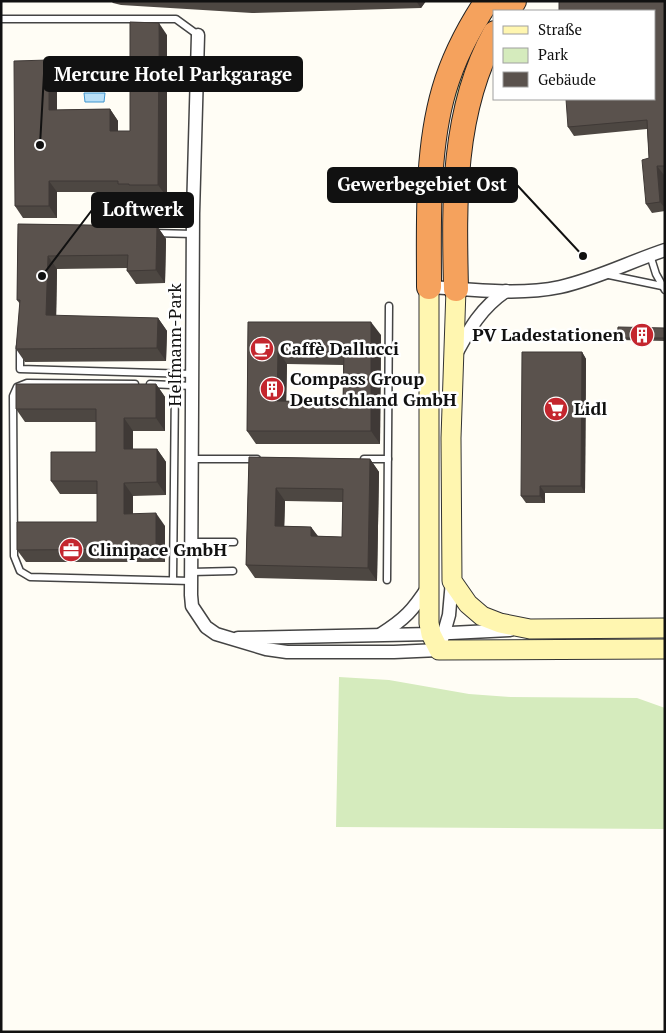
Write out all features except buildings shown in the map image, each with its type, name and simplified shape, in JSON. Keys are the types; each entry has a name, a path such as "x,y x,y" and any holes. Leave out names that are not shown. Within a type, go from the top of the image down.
{"highway":[{"path":"429,288 430,188 440,104 457,56 487,1"},
{"path":"456,289 455,205 460,143 469,98 484,54 493,36"}],"main road":[{"path":"429,288 429,623 438,639 665,649"},
{"path":"456,289 451,438 452,581 468,604 482,616 500,623 530,628 665,628"}],"street":[{"name":"Helfmann-Park","path":"198,35 193,234 192,606 206,627 216,634 266,649 287,652 394,652 438,639"},
{"path":"429,288 535,291 558,287 605,274 665,250"},
{"path":"454,359 469,329 484,309 492,300 506,291"},
{"path":"438,639 449,615 452,581"},
{"path":"380,634 406,617 429,585"},
{"path":"438,639 530,628"},
{"name":"Helfmann-Park","path":"228,638 380,634 438,639"}],"lane":[{"path":"1,18 176,18 198,35"},
{"path":"145,232 193,234"},
{"path":"650,255 664,288"},
{"path":"605,274 664,288"},
{"path":"387,580 389,306"},
{"path":"20,339 20,369 192,380"},
{"path":"192,380 174,385 86,382 27,383 17,387 13,396 14,556 20,571 30,577 173,580 233,571"},
{"path":"173,580 174,385"},
{"path":"191,458 264,459"},
{"path":"359,459 388,460"},
{"path":"191,542 234,542"}],"green space":[{"path":"495,1 502,1 496,10 493,10 493,15 485,30 444,255 444,181 459,74"},
{"path":"339,677 389,680 469,694 510,697 637,698 665,708 665,829 336,827"}],"water":[{"path":"84,93 105,93 104,102 85,102"}],"place":[{"name":"Mercure Hotel Parkgarage","path":"40,145"},
{"name":"Gewerbegebiet Ost","path":"583,256"},
{"name":"Loftwerk","path":"42,276"},
{"name":"PV Ladestationen","path":"642,335"},
{"name":"Caffè Dallucci","path":"262,349"},
{"name":"Compass Group Deutschland GmbH","path":"272,389"},
{"name":"Lidl","path":"556,409"},
{"name":"Clinipace GmbH","path":"71,550"}]}
